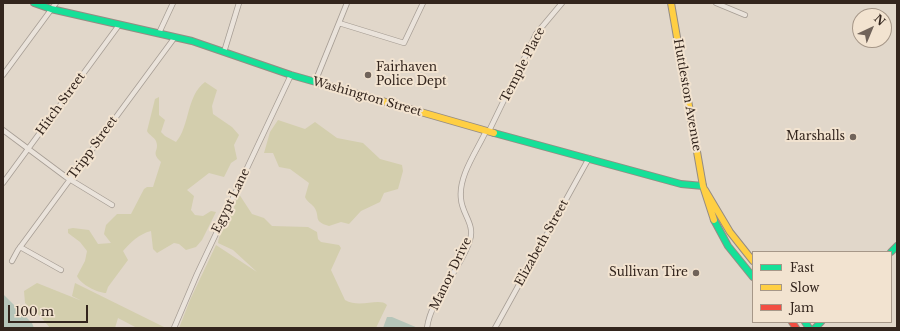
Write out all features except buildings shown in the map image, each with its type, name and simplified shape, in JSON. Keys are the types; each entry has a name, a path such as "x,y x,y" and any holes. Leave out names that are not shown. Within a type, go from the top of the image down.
{"main road":[{"name":"Washington Street","path":"34,3 51,9 175,37 290,75 488,131 681,184 703,186"},
{"name":"Huttleston Avenue","path":"672,3 703,186 709,212 720,235 734,255 752,276"},
{"name":"Huttleston Avenue","path":"703,186 730,232 752,260"}],"street":[{"path":"3,75 56,3"},
{"path":"159,33 173,3"},
{"path":"224,52 239,3"},
{"path":"315,82 347,3"},
{"path":"339,23 404,43 423,3"},
{"name":"Temple Place","path":"488,131 534,38 562,3"},
{"path":"716,3 745,15"},
{"name":"Hitch Street","path":"3,184 119,25"},
{"name":"Tripp Street","path":"12,261 20,247 175,37"},
{"name":"Egypt Lane","path":"174,328 200,266 290,75"},
{"path":"3,130 112,205"},
{"name":"Manor Drive","path":"427,328 432,312 470,240 470,224 461,201 461,189 465,175 488,131"},
{"name":"Elizabeth Street","path":"495,328 589,158"},
{"path":"20,247 61,270"}],"shaded area":[{"path":"205,82 217,90 212,106 213,114 232,127 239,135 234,145 237,159 231,163 224,177 209,173 187,190 194,196 191,210 195,215 203,216 211,211 216,212 202,240 196,247 186,250 179,244 174,243 157,253 153,249 151,231 147,232 129,244 123,251 128,260 108,287 106,293 90,288 77,276 85,261 87,251 80,242 68,233 68,229 73,228 89,230 98,244 111,243 104,234 106,225 117,214 131,214 144,189 147,187 153,187 161,162 156,156 156,141 147,131 155,99 159,97 159,115 165,120 161,132 176,142 184,128 194,95"},
{"path":"278,120 305,129 315,122 337,138 363,143 380,159 402,165 403,171 398,189 384,193 380,202 361,211 349,224 341,222 329,226 320,222 316,210 305,197 309,183 290,169 279,167 273,153 264,153 270,132"},
{"path":"239,194 252,214 264,218 272,226 308,227 317,232 318,239 321,242 339,245 341,248 331,270 345,300 357,303 379,302 387,305 376,328 179,328 190,300 216,245 257,272 233,250 218,243 219,237 234,207 237,195"},
{"path":"37,283 82,301 72,296 75,283 166,328 137,328 118,318 115,328 50,328 41,317 25,303 24,291"},
{"path":"3,294 32,323 34,328 3,328"},
{"path":"387,317 392,317 418,328 383,328"}],"traffic: fast":[{"path":"34,3 51,9 192,41 291,75 344,90"},
{"path":"494,133 681,184 703,186"},
{"path":"714,220 728,246 752,276"},
{"path":"892,251 897,246"},
{"path":"806,323 809,328"},
{"path":"815,328 820,323"}],"traffic: slow":[{"path":"671,3 703,186 714,220"},
{"path":"344,90 494,133"},
{"path":"705,190 730,232 752,260"}],"traffic: jam":[{"path":"793,323 796,328"}],"place":[{"name":"Fairhaven Police Dept","path":"368,75"},
{"name":"Marshalls","path":"853,137"},
{"name":"Sullivan Tire","path":"696,273"}]}
